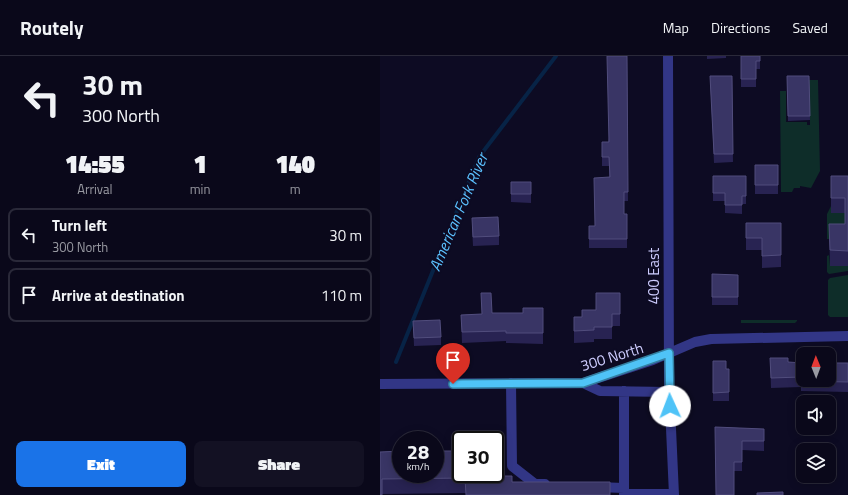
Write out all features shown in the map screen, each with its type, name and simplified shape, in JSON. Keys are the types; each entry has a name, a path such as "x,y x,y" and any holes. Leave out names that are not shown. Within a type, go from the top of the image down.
{"street":[{"name":"400 East","path":"668,56 669,392 674,494"},
{"name":"300 North","path":"380,384 583,383 669,353 695,342 711,339 848,336"},
{"path":"511,383 512,466 535,484 557,484"},
{"path":"583,383 600,391 669,392"},
{"path":"624,391 624,492"},
{"path":"588,484 599,488 624,492 674,494"}],"green space":[{"path":"809,80 818,80 820,171 811,188 800,186 800,188 794,188 792,192 781,192 780,91 786,91 786,122 807,122 807,125 810,125"},
{"path":"831,206 832,213 845,213 845,239 827,239 827,214"},
{"path":"829,255 830,265 848,265 848,271 829,274 827,272 827,256"},
{"path":"848,275 848,317 830,317 828,315 828,280 830,278"},
{"path":"741,320 797,321 795,323 741,323"}],"building":[{"path":"607,56 627,56 628,192 624,192 624,214 627,214 627,239 589,239 589,226 595,226 594,178 610,177 609,157 602,157 602,142 609,142"},
{"path":"741,56 760,56 760,61 756,61 756,79 741,79"},
{"path":"710,76 732,76 733,154 714,154"},
{"path":"787,76 809,76 810,116 788,116"},
{"path":"755,165 778,165 778,185 755,185"},
{"path":"713,176 746,176 746,196 742,196 742,205 725,205 725,193 713,193"},
{"path":"831,176 848,176 848,251 830,250 829,224 845,224 845,198 831,198"},
{"path":"511,182 531,182 531,194 511,194"},
{"path":"498,217 499,236 473,237 472,218"},
{"path":"746,223 781,223 781,255 762,256 762,238 746,238"},
{"path":"712,274 738,275 738,297 712,297"},
{"path":"481,293 491,293 492,313 523,313 523,308 543,308 543,333 506,333 506,331 462,332 461,315 482,314"},
{"path":"596,293 620,293 620,314 612,314 612,327 594,327 594,330 574,331 574,317 582,317 582,310 596,310"},
{"path":"440,320 441,337 414,338 413,321"},
{"path":"770,358 788,358 788,362 796,363 796,377 771,378"},
{"path":"713,361 726,361 726,369 729,369 729,392 713,393"},
{"path":"836,363 848,363 848,382 836,382"},
{"path":"715,427 764,429 764,441 742,441 742,462 734,462 734,495 716,495"},
{"path":"392,451 392,479 382,479 382,495 380,495 380,452"},
{"path":"444,451 452,451 452,478 444,478"},
{"path":"504,476 512,476 512,482 610,482 610,495 466,495 465,483 504,483"},
{"path":"783,492 783,495 757,495 757,493"}],"waterway":[{"name":"American Fork River","path":"396,362 479,157 556,56"}],"route":[{"path":"453,384 583,383 653,360 669,353 670,406"}]}
